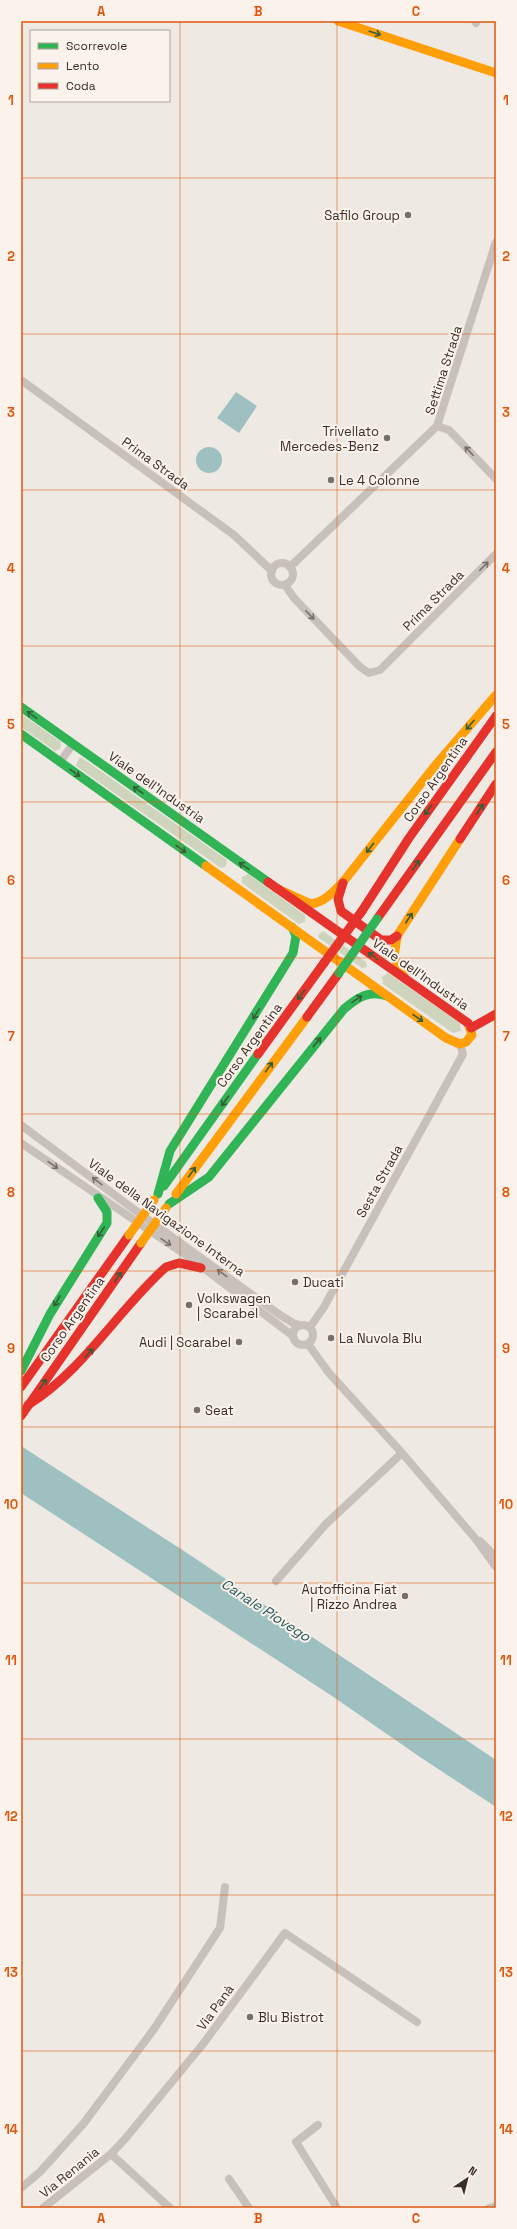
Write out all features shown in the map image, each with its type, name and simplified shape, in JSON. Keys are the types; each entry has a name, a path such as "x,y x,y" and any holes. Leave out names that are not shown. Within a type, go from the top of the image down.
{"main road":[{"path":"338,21 496,73"},
{"path":"470,64 496,63"},
{"path":"276,888 301,902 311,905 319,904 343,882 434,767 496,696"},
{"name":"Viale dell'Industria","path":"21,707 466,1021 471,1028 472,1035 466,1042 460,1044"},
{"name":"Corso Argentina","path":"21,1387 362,911 413,832 496,716"},
{"path":"21,734 446,1038 460,1044"},
{"name":"Corso Argentina","path":"21,1416 167,1206 339,973 496,752"},
{"path":"343,882 338,899 341,911 381,940 391,940 397,936 496,784"},
{"path":"156,1197 170,1151 294,953 296,936 292,927"},
{"path":"397,936 394,957 405,978"},
{"path":"167,1206 209,1177 333,1021 356,998 371,992 379,992 387,996"},
{"path":"471,1028 483,1023 496,1014"},
{"path":"21,1371 26,1358 50,1314 107,1223 107,1212 98,1198"},
{"path":"28,1405 48,1394 63,1382 131,1303 167,1266 180,1262 201,1268"}],"street":[{"name":"Settima Strada","path":"290,567 437,426 496,242"},
{"name":"Prima Strada","path":"21,380 234,535 272,571 274,581 285,585 294,598 360,667 369,673 380,670 496,554"},
{"path":"437,426 449,430 496,479"},
{"path":"272,571 280,564 290,567 293,577 285,585"},
{"path":"60,762 73,744"},
{"name":"Sesta Strada","path":"310,1328 324,1307 463,1054 460,1044"},
{"name":"Viale della Navigazione Interna","path":"21,1125 146,1219 280,1315 293,1323 310,1328"},
{"name":"Viale della Navigazione Interna","path":"21,1143 98,1198 188,1257 293,1336 298,1344 308,1344 329,1373 402,1453 474,1537 496,1567"},
{"path":"293,1336 294,1329 300,1325"},
{"path":"308,1344 314,1335 310,1328"},
{"path":"276,1581 326,1524 402,1453"},
{"name":"Viale della Navigazione Interna","path":"474,1537 496,1557"},
{"path":"21,2188 40,2172 84,2123 154,2029 220,1928 225,1887"},
{"name":"Via Panà","path":"111,2154 204,2044 285,1933 417,2022"},
{"path":"318,2125 296,2142 337,2208"},
{"path":"111,2154 170,2208"},
{"name":"Via Renania","path":"43,2208 111,2154"},
{"path":"229,2179 249,2208"},
{"path":"489,2208 496,2206"}],"green space":[{"path":"21,714 61,742 60,749 55,751 21,727"},
{"path":"79,758 82,758 227,860 226,866 221,868 76,766"},
{"path":"248,874 305,915 305,922 299,924 242,883 242,877"},
{"path":"323,931 366,962 367,967 362,968 319,938 318,935"},
{"path":"388,973 460,1023 461,1031 453,1033 383,984 382,977"}],"water":[{"path":"236,392 257,406 239,433 217,418"},
{"path":"209,447 218,451 222,460 218,469 209,473 200,469 196,460 200,451"},
{"name":"Canale Piovego","path":"21,1446 184,1551 496,1760 496,1807 420,1757 335,1698 21,1493"}],"traffic: fast":[{"path":"21,707 268,882"},
{"path":"21,734 206,866"},
{"path":"339,973 377,919"},
{"path":"158,1194 170,1151 293,953 296,936 292,927"},
{"path":"169,1204 209,1177 344,1009 354,1001 369,994 381,994 387,996"},
{"path":"164,1186 258,1054"},
{"path":"21,1371 50,1314 107,1223 107,1212 98,1198"}],"traffic: slow":[{"path":"338,21 496,73"},
{"path":"276,888 311,904 325,899 333,892 343,882 434,767 496,695"},
{"path":"405,978 394,957 397,936 460,839"},
{"path":"206,866 446,1038 460,1044 466,1042 472,1035 468,1023"},
{"path":"176,1194 307,1017"},
{"path":"129,1235 154,1200"},
{"path":"141,1243 166,1208"}],"traffic: jam":[{"path":"362,911 409,838 496,716"},
{"path":"377,919 496,752"},
{"path":"460,839 496,784"},
{"path":"268,882 468,1023"},
{"path":"343,883 338,899 341,911 381,940 391,940 397,936"},
{"path":"324,963 362,911"},
{"path":"258,1054 324,963"},
{"path":"307,1017 339,973"},
{"path":"471,1028 496,1014"},
{"path":"21,1387 129,1235"},
{"path":"21,1416 141,1243"},
{"path":"28,1405 48,1391 67,1374 84,1357 148,1284 166,1267 179,1263 201,1268"}],"place":[{"name":"Safilo Group","path":"408,215"},
{"name":"Trivellato Mercedes-Benz","path":"387,438"},
{"name":"Le 4 Colonne","path":"331,480"},
{"name":"Ducati","path":"295,1282"},
{"name":"Volkswagen | Scarabel","path":"189,1305"},
{"name":"La Nuvola Blu","path":"331,1338"},
{"name":"Audi | Scarabel","path":"239,1342"},
{"name":"Seat","path":"197,1410"},
{"name":"Autofficina Fiat | Rizzo Andrea","path":"405,1596"},
{"name":"Blu Bistrot","path":"250,2017"}]}
